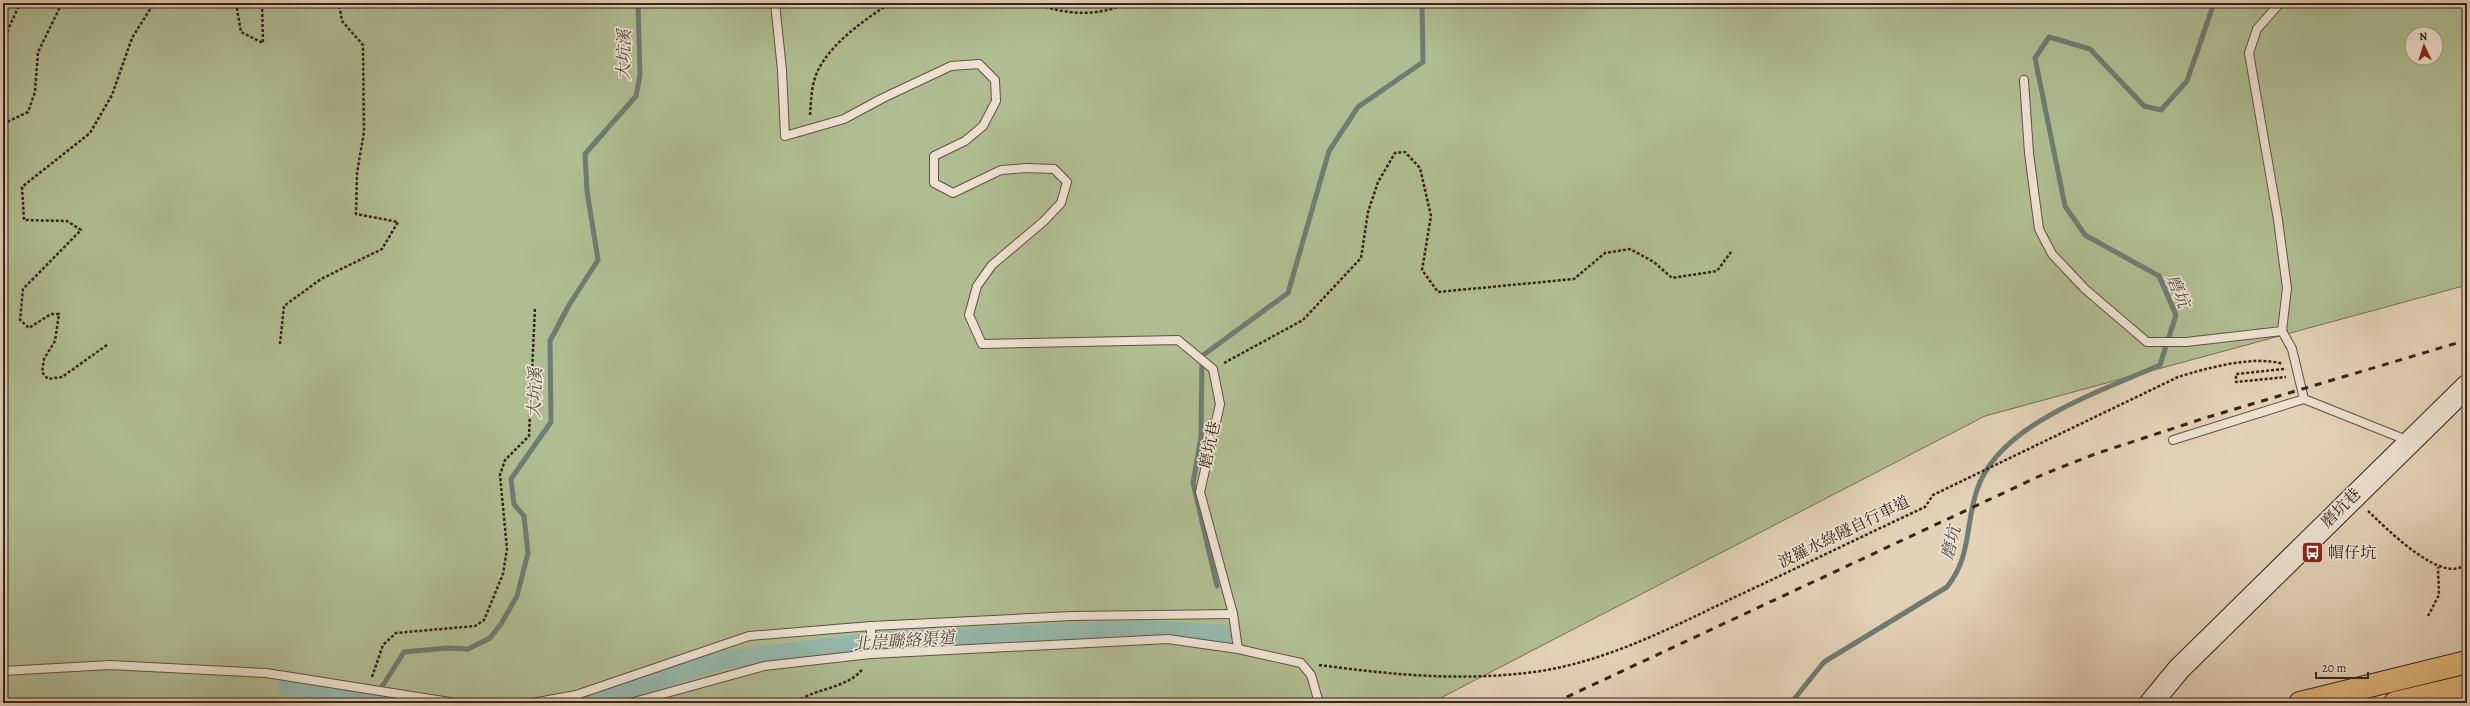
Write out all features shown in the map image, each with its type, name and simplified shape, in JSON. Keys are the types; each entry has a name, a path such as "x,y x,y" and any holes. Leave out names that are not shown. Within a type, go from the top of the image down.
{"main road":[{"path":"2300,703 2467,662"},
{"path":"2395,703 2467,686"}],"street":[{"name":"磨坑巷","path":"2151,703 2180,669 2352,497 2461,392"}],"lane":[{"path":"775,3 782,70 785,136 844,119 951,66 979,64 995,80 996,101 983,126 965,141 934,156 934,183 953,193 1001,170 1027,168 1054,169 1067,182 1061,203 1044,221 992,265 977,286 969,315 982,344 1178,340 1212,368"},
{"path":"2280,3 2257,29 2249,53 2278,220 2287,288 2282,331 2292,349 2297,376 2304,399"},
{"path":"2024,80 2029,153 2039,229 2052,254 2086,290 2147,342 2186,342 2282,331"},
{"name":"磨坑巷","path":"1212,368 1220,404 1200,492 1233,614 1238,649"},
{"path":"2173,440 2304,399 2409,441"},
{"path":"532,703 576,695 749,636 871,626 1072,616 1233,614"},
{"path":"871,626 871,654"},
{"path":"630,703 764,666 871,654 1168,639 1238,649 1301,663 1311,674 1319,703"},
{"path":"3,671 110,665 266,672 456,703"}],"path":[{"path":"3,40 20,3"},
{"path":"3,124 28,112 35,92 38,52 62,3"},
{"path":"107,345 62,377 48,379 42,372 44,360 55,341 59,314 51,314 29,328 20,320 24,289 81,230 68,221 24,220 22,187 90,133 112,95 132,38 154,3"},
{"path":"236,3 241,32 263,44 262,3"},
{"path":"280,344 284,306 321,279 382,249 398,222 356,214 357,173 364,132 362,45 342,21 339,3"},
{"path":"808,130 814,81 830,52 855,26 890,3"},
{"path":"1036,3 1078,13 1116,9 1126,3"},
{"path":"1212,368 1303,320 1361,258 1368,212 1378,182 1395,153 1405,152 1420,168 1431,216 1422,270 1438,292 1574,279 1605,253 1630,249 1654,262 1672,278 1717,271 1731,252"},
{"path":"367,688 383,645 396,634 475,626 484,620 503,574 507,549 500,475 505,460 529,436 535,307"},
{"name":"波羅水綠隧自行車道","path":"1301,663 1397,676 1487,677 1542,671 1599,657 1652,637 1925,507 1933,495 2178,377 2208,368 2244,362 2283,363 2284,370 2236,374 2236,382 2297,376"},
{"path":"2352,497 2403,542 2438,567 2452,569 2467,563"},
{"path":"2428,616 2438,595 2438,567"},
{"path":"798,703 816,694 842,685 860,671 871,654"}],"green space":[{"path":"3,3 2467,3 2467,285 1985,416 1431,703 3,703"}],"waterway":[{"name":"大坑溪","path":"365,703 376,696 404,652 447,648 468,649 490,638 501,624 517,596 528,553 524,516 514,504 511,479 551,422 550,341 569,305 598,260 587,191 585,154 636,96 640,75 638,3"},
{"path":"1217,586 1193,483 1201,437 1202,356 1288,293 1329,151 1358,107 1423,62 1422,3"},
{"name":"磨坑","path":"1791,703 1824,662 1947,587 1961,563 1977,490 1989,467 2006,446 2029,428 2055,412 2110,386 2160,365 2176,315 2159,276 2085,235 2065,206 2035,58 2049,37 2090,49 2144,106 2161,110 2187,81 2214,3"},
{"name":"北岸聯絡渠道","path":"589,703 722,660 888,640 1141,629 1226,634"},
{"name":"北岸聯絡渠道","path":"286,686 385,703"}],"railway":[{"path":"1554,703 2044,474 2095,454 2205,418 2467,340"}],"place":[{"name":"帽仔坑","path":"2313,553"}]}
